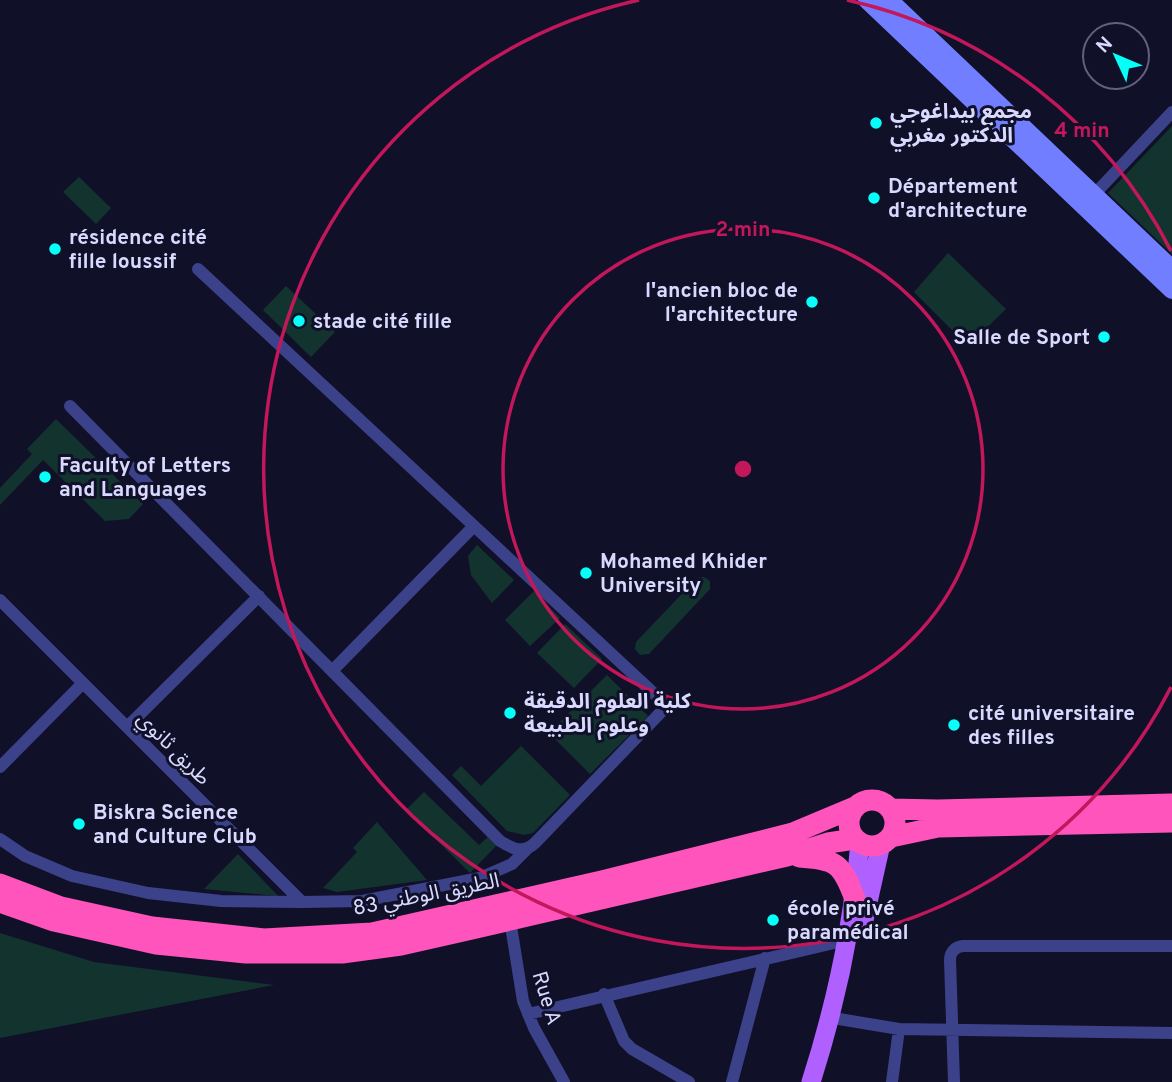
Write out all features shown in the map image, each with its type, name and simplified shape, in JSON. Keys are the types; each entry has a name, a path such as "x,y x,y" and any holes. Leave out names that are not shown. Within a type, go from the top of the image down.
{"highway":[{"path":"876,800 890,809 896,824 872,840 852,834 849,820 855,807 865,801 876,800"},
{"path":"890,809 1172,804"},
{"name":"الطريق الوطني 83","path":"0,884 61,907 152,927 264,939 372,933 606,880 793,833 855,807"},
{"name":"الطريق الوطني 83","path":"0,902 54,920 156,944 246,953 342,953 401,945 786,856 828,843 872,840 938,827 1172,822"},
{"path":"786,856 824,858 835,864 846,875 855,899"}],"main road":[{"path":"867,0 1089,201 1172,269"},
{"path":"889,0 1089,201 1172,290"},
{"path":"811,1082 872,840"},
{"path":"820,1082 858,945 872,840"}],"street":[{"path":"1089,201 1172,112"},
{"path":"0,839 25,856 72,876 148,893 221,901 362,901 481,878 512,864 662,705 198,269"},
{"path":"70,406 500,841 514,849 528,848"},
{"path":"332,671 474,526"},
{"path":"127,727 259,596"},
{"name":"طريق ثانوي","path":"0,600 302,902"},
{"path":"0,766 83,683"},
{"name":"Rue A","path":"510,919 523,1001 564,1082"},
{"path":"528,1013 847,940"},
{"path":"954,1082 950,957 953,950 959,946 1172,946"},
{"path":"732,1082 765,958"},
{"path":"604,994 624,1041 632,1049 689,1082"},
{"path":"839,1019 898,1028 1172,1033"},
{"path":"892,1082 898,1028"}],"green space":[{"path":"1172,126 1172,254 1108,193"},
{"path":"79,177 111,208 96,224 63,192"},
{"path":"948,253 1006,309 968,346 914,292"},
{"name":"stade cité fille","path":"286,286 335,332 311,357 263,310"},
{"path":"56,419 143,504 129,519 105,521 43,460 0,505 0,488 32,454 27,449"},
{"path":"477,545 514,580 492,603 471,575 468,556"},
{"path":"704,577 710,581 710,589 649,654 640,655 635,649 636,642 697,578"},
{"path":"534,591 560,618 530,646 505,620"},
{"path":"565,624 602,659 574,688 537,653"},
{"path":"607,675 648,716 590,774 549,733"},
{"path":"521,746 570,795 533,833 524,835 507,831 452,775 461,766 481,786"},
{"path":"424,792 479,845 488,837 496,846 470,873 406,810"},
{"path":"377,822 427,880 337,892 323,888 357,852 353,848"},
{"path":"238,854 278,896 204,889"},
{"path":"0,933 94,962 274,985 0,1038"}],"place":[{"name":"مجمع بيداغوجي الدكتور مغربي","path":"876,123"},
{"name":"Département d'architecture","path":"874,198"},
{"name":"résidence cité fille loussif","path":"55,249"},
{"name":"l'ancien bloc de l'architecture","path":"812,302"},
{"name":"stade cité fille","path":"299,321"},
{"name":"Salle de Sport","path":"1104,337"},
{"name":"Faculty of Letters and Languages","path":"45,477"},
{"name":"Mohamed Khider University","path":"586,573"},
{"name":"كلية العلوم الدقيقة وعلوم الطبيعة","path":"510,713"},
{"name":"cité universitaire des filles","path":"954,725"},
{"name":"Biskra Science and Culture Club","path":"79,824"},
{"name":"école privé paramédical","path":"773,920"}]}
